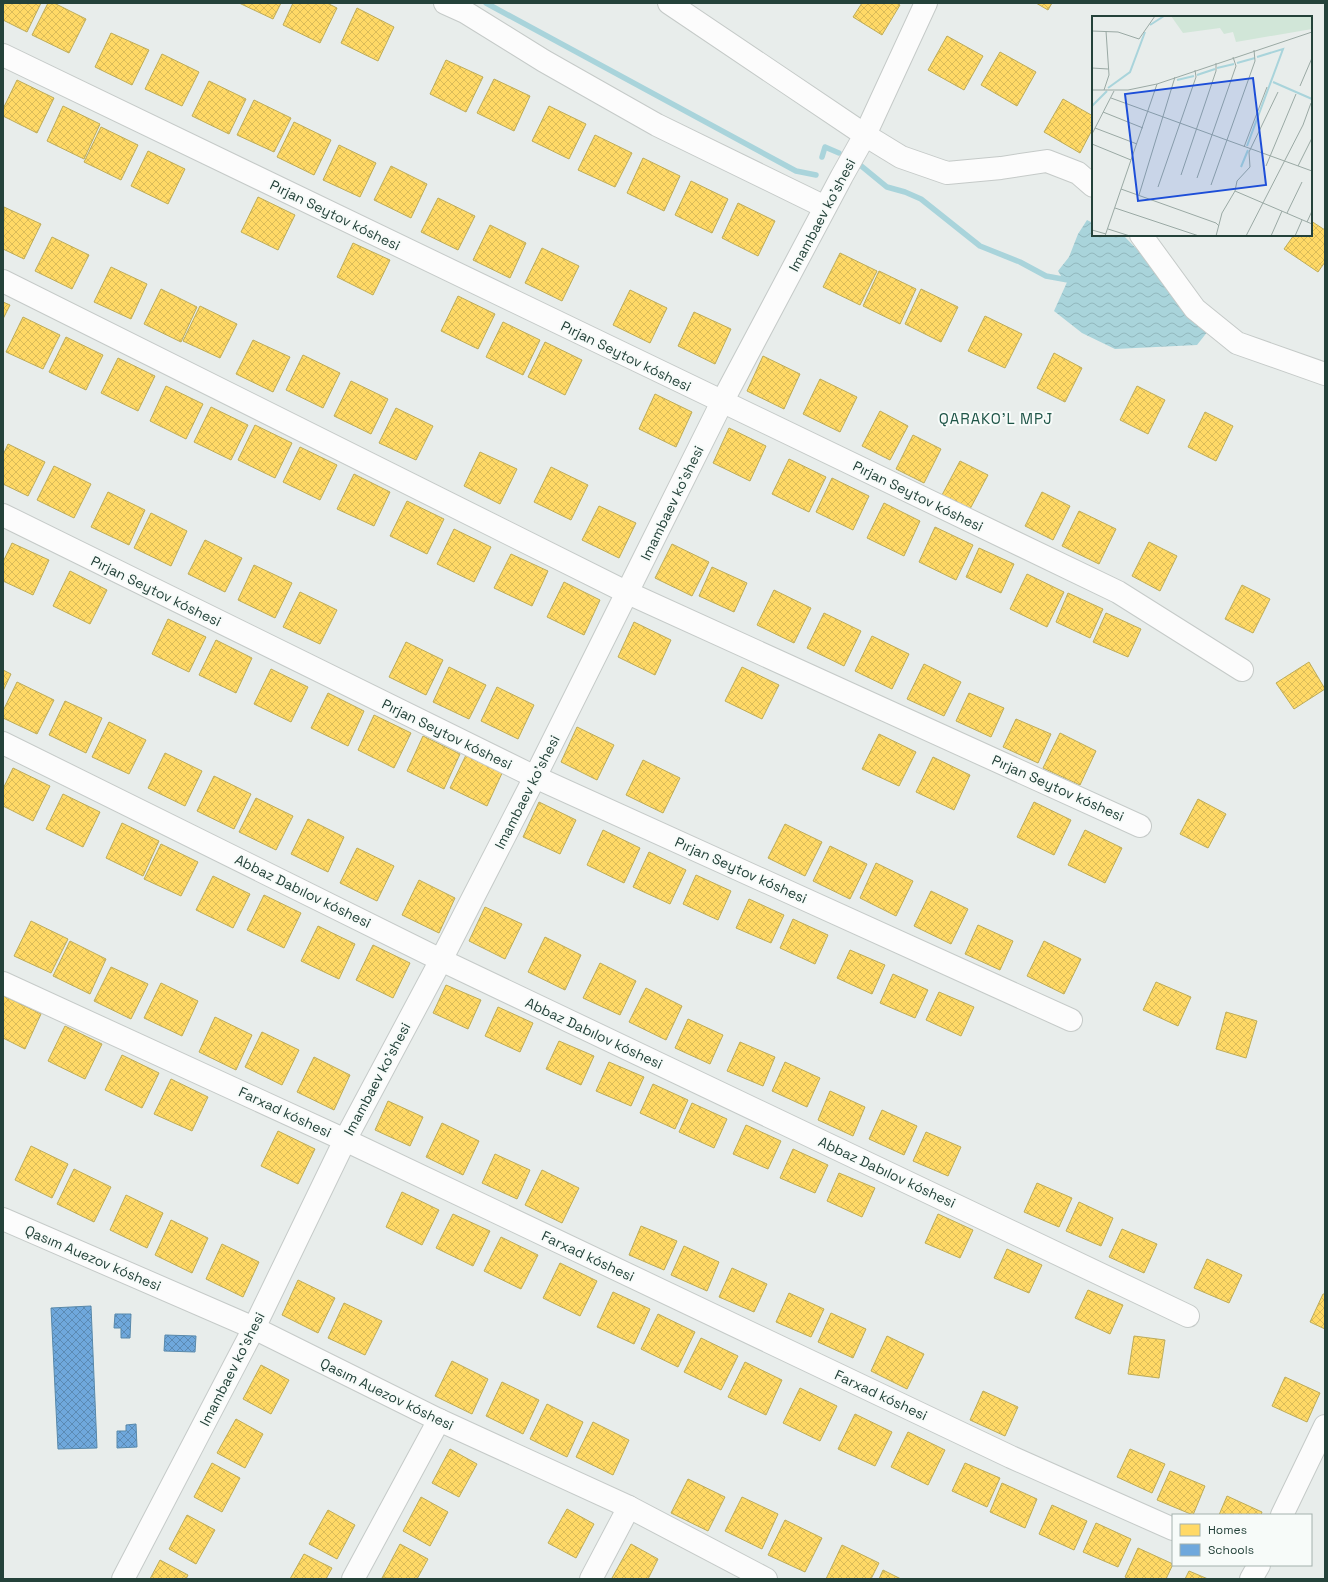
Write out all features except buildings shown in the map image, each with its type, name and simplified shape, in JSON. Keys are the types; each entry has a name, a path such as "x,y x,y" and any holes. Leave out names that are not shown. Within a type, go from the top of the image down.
{"street":[{"path":"445,3 465,12 544,61 657,125 825,207"},
{"path":"670,3 865,135 901,157 947,173 1001,168 1047,161 1078,172 1092,185"},
{"name":"Imambaev ko'shesi","path":"123,1579 254,1328 345,1140 441,960 535,777 722,402 825,207 865,135 926,3"},
{"name":"Pırjan Seytov kóshesi","path":"3,55 1118,592 1242,670"},
{"path":"1142,236 1195,309 1237,343 1325,374"},
{"name":"Pırjan Seytov kóshesi","path":"3,281 628,593 1140,826"},
{"name":"Pırjan Seytov kóshesi","path":"3,515 535,777 1071,1020"},
{"name":"Abbaz Dabılov kóshesi","path":"3,743 441,960 1188,1316"},
{"name":"Farxad kóshesi","path":"3,984 345,1140 1011,1457 1172,1529"},
{"name":"Qasım Auezov kóshesi","path":"3,1219 254,1328 439,1420 629,1507 766,1579"},
{"path":"353,1579 439,1420"},
{"path":"1282,1514 1325,1426"},
{"path":"591,1579 629,1507"}],"water":[{"path":"1087,220 1092,222 1092,236 1124,236 1166,279 1181,309 1208,331 1197,345 1115,349 1082,333 1054,311 1068,280 1063,279 1058,271 1069,257 1078,234"}],"waterway":[{"path":"486,3 796,171 816,175"},
{"path":"822,157 825,147 839,153"},
{"path":"859,164 887,187 905,192 921,199 980,246 1020,262 1046,276 1068,280"}],"district":[{"name":"QARAKO'L MPJ","path":"996,418"}]}
